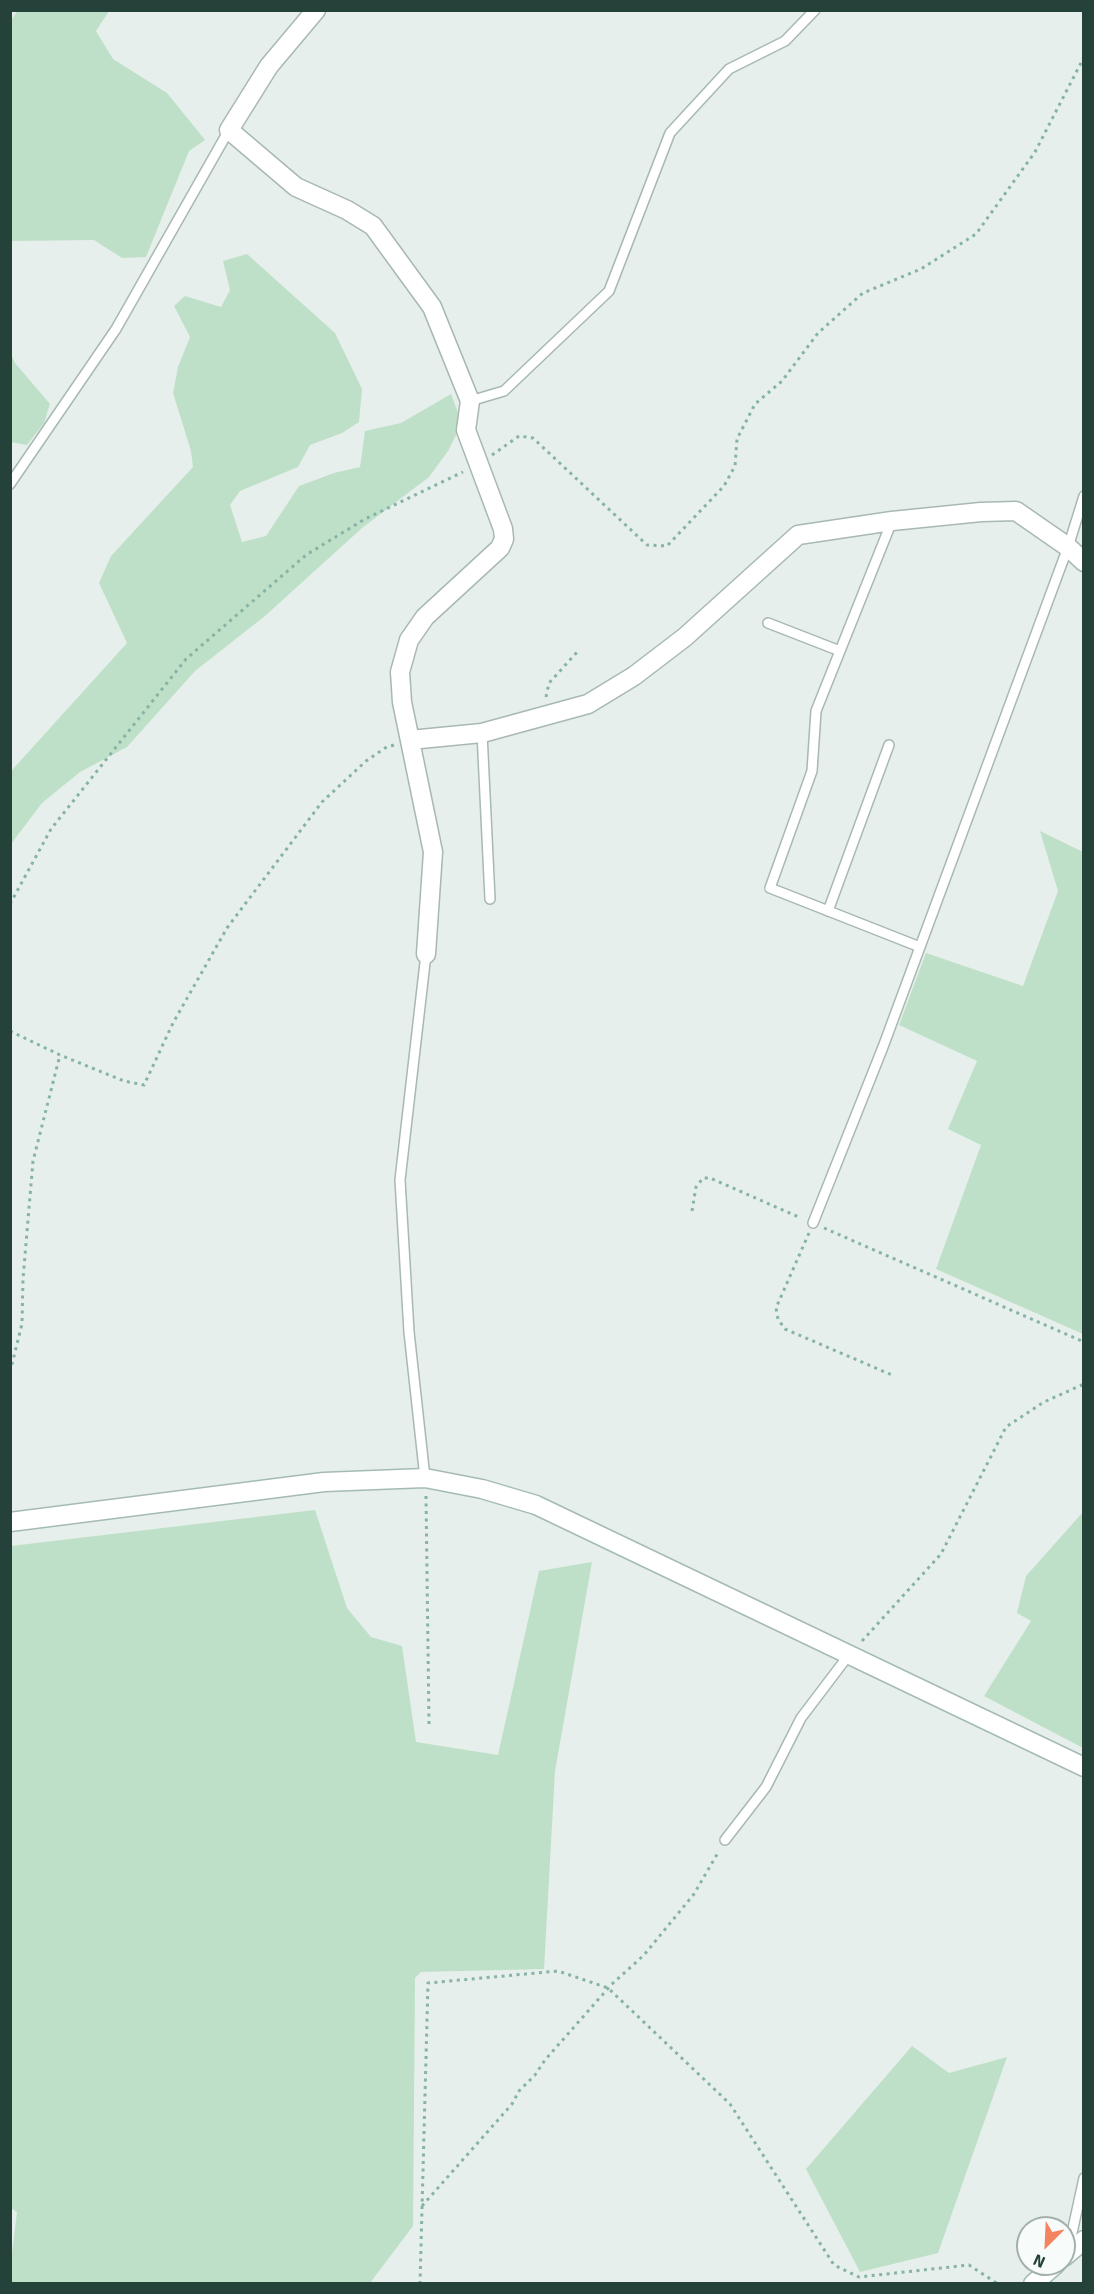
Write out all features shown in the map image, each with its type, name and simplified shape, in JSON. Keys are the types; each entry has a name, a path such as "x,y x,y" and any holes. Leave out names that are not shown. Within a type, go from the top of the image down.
{"street":[{"path":"316,10 268,66 229,130 296,187 347,210 373,226 432,307 470,401 466,429 497,510 504,539 500,548 486,562 425,617 409,639 400,672 402,702 433,852 426,954"},
{"path":"410,740 482,733 588,704 634,676 685,637 798,535 892,521 981,512 1016,511 1068,547 1083,562"},
{"path":"10,1522 324,1482 425,1478 482,1489 537,1505 1083,1767"}],"lane":[{"path":"470,401 504,392 609,291 670,133 729,69 785,41 815,10"},
{"path":"10,484 116,329 229,130"},
{"path":"813,1223 884,1047 1068,547 1083,496"},
{"path":"892,521 816,711 812,771 770,888 920,947"},
{"path":"768,622 840,651"},
{"path":"482,733 490,899"},
{"path":"828,911 890,745"},
{"path":"425,1478 409,1332 400,1180 426,954"},
{"path":"725,1840 766,1787 801,1718 848,1656"},
{"path":"1073,2216 1083,2178"}],"path":[{"path":"10,904 51,829 186,660 306,555 364,519 478,465 519,436 533,438 647,545 667,546 724,486 735,466 737,439 755,404 782,381 818,333 863,293 921,268 976,234 1035,152 1083,57"},
{"path":"546,717 544,705 549,684 579,650"},
{"path":"10,1030 60,1055 124,1081 144,1085 173,1023 226,928 287,846 322,802 366,760 385,748 410,740"},
{"path":"10,1372 22,1324 23,1279 33,1161 60,1055"},
{"path":"692,1211 696,1187 703,1178 710,1178 1083,1342"},
{"path":"813,1223 776,1308 778,1319 785,1329 891,1375"},
{"path":"848,1656 941,1554 1006,1427 1044,1402 1083,1384"},
{"path":"425,1478 429,1725"},
{"path":"421,2207 512,2104 519,2091 608,1988 644,1955 694,1894 725,1840"},
{"path":"420,2283 428,1983 558,1971 608,1988 730,2104 834,2265 859,2277 969,2265 998,2283"}],"green space":[{"path":"18,10 109,11 96,31 113,59 167,93 205,140 189,151 146,257 122,258 94,240 11,241 10,22"},
{"path":"247,254 335,333 362,389 359,422 342,433 310,445 298,467 240,491 230,505 242,542 266,536 299,486 334,473 360,467 365,431 401,423 451,394 462,423 448,451 429,477 362,528 265,616 195,671 127,747 80,772 42,803 11,844 10,774 127,643 99,583 111,556 193,467 191,451 173,393 178,367 190,337 174,306 185,296 221,307 230,290 223,261"},
{"path":"10,352 15,363 50,404 44,423 27,445 11,442"},
{"path":"1040,831 1083,852 1083,1334 936,1269 981,1145 948,1129 977,1061 899,1025 926,953 1023,986 1058,891"},
{"path":"315,1510 347,1608 371,1637 402,1646 416,1742 498,1755 539,1571 592,1562 555,1771 544,1969 421,1972 415,1978 413,2226 370,2283 11,2283 17,2212 10,2207 11,1546"},
{"path":"1083,1512 1083,1748 984,1696 1031,1621 1017,1613 1026,1576"},
{"path":"912,2046 949,2073 1007,2057 938,2253 860,2272 806,2169"}]}
